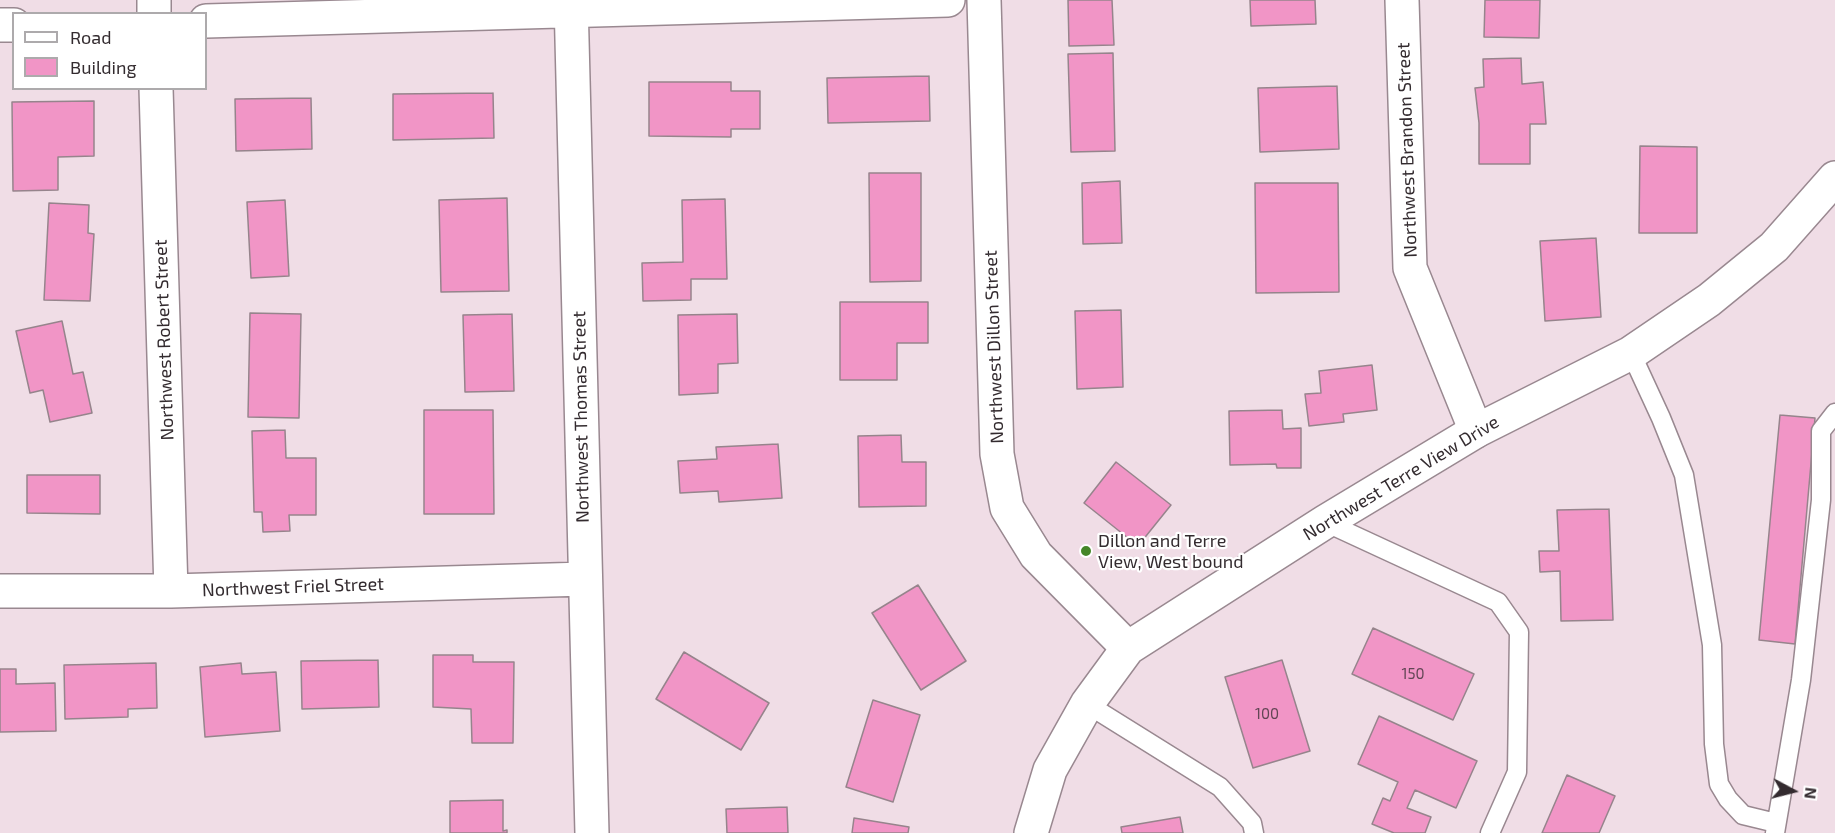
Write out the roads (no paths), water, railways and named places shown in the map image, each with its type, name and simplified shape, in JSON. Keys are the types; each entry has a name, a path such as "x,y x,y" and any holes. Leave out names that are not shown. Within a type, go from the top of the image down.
{"street":[{"path":"207,21 571,6 948,0"},
{"name":"Northwest Dillon Street","path":"984,0 996,454 1007,508 1036,555 1128,648"},
{"name":"Northwest Brandon Street","path":"1402,0 1410,268 1476,431"},
{"name":"Northwest Thomas Street","path":"571,6 592,833"},
{"name":"Northwest Robert Street","path":"156,90 171,591"},
{"name":"Northwest Terre View Drive","path":"1030,833 1050,770 1087,704 1128,648 1325,522 1476,431 1631,353 1709,300 1774,247 1835,178"},
{"name":"Northwest Friel Street","path":"0,591 171,591 585,579"}],"lane":[{"path":"1631,353 1684,475 1712,645 1714,744 1719,784 1728,799 1743,815 1775,828 1801,680 1828,495 1821,431 1835,413"},
{"path":"1325,522 1498,602 1519,632 1517,771 1490,833"},
{"path":"1087,704 1220,788 1252,823 1254,833"}],"place":[{"name":"Dillon and Terre View, West bound","path":"1086,551"}]}
